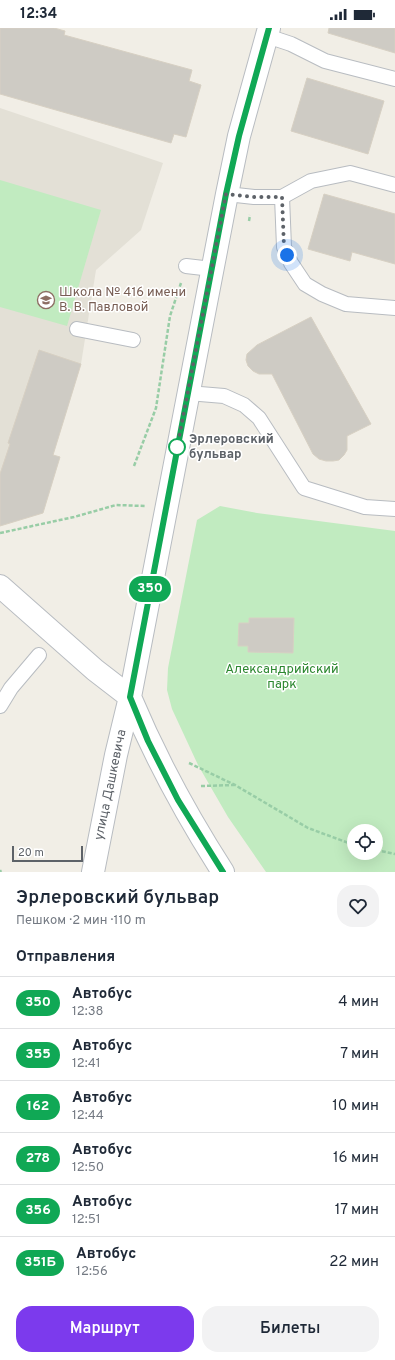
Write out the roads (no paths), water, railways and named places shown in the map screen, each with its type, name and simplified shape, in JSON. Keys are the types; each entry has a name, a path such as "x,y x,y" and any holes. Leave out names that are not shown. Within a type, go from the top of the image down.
{"street":[{"name":"улица Дашкевича","path":"93,872 116,755 130,697 226,194 239,136 268,32"},
{"path":"0,586 95,670 130,697 148,741 178,800 223,872"}],"lane":[{"path":"268,32 325,61 395,79"},
{"path":"226,194 254,197 282,197 311,181 350,173 395,185"},
{"path":"282,197 284,247 290,263 305,284 322,294 346,304 395,308"},
{"path":"186,266 212,269"},
{"path":"77,329 133,340"},
{"path":"188,393 224,396 244,405 259,418 304,488 365,507 395,509"},
{"path":"0,706 11,688 39,655"}],"place":[{"name":"Школа № 416 имени В. В. Павловой","path":"46,300"},
{"name":"Эрлеровский бульвар","path":"177,447"}],"park label":[{"name":"Александрийский парк","path":"282,678"}]}
